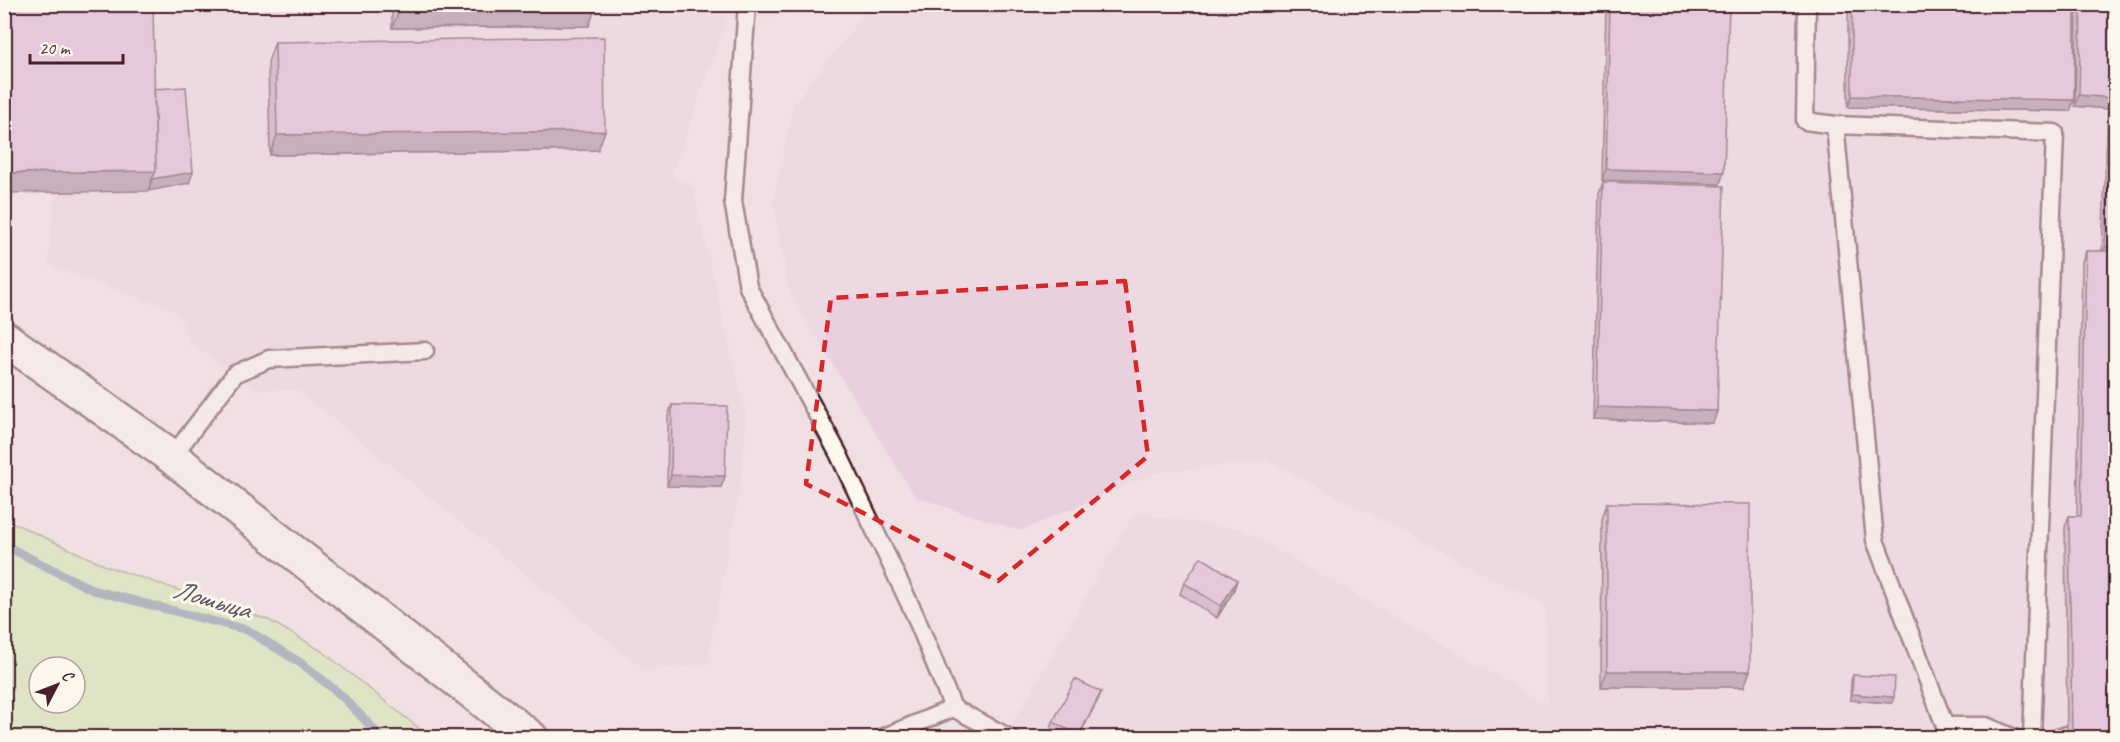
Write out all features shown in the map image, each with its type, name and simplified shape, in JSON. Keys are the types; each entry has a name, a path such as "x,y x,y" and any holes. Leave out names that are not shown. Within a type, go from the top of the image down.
{"main road":[{"path":"4,338 172,457 531,738"}],"lane":[{"path":"747,4 734,201 748,287 843,464 915,615 953,708 1010,738"},
{"path":"1807,4 1805,121 1835,125 2055,133 2032,738"},
{"path":"1835,125 1875,540 1945,726 1986,726 2014,738"},
{"path":"172,457 235,374 269,359 425,351"},
{"path":"882,738 953,708"}],"highlighted area":[{"path":"1125,281 1148,456 998,581 806,484 831,298"}],"shaded area":[{"path":"4,5 789,5 785,15 727,19 671,177 692,186 747,419 740,484 707,666 643,669 297,390 255,389 189,342 178,312 48,265 55,192 5,193"},
{"path":"871,5 2115,5 2115,737 1005,737 1134,513 1241,529 1547,705 1546,606 1267,460 1155,473 1020,531 915,497 790,295 773,202 793,105"}],"green space":[{"path":"5,519 106,566 269,620 322,651 430,737 5,737"}],"building":[{"path":"4,4 153,4 156,171 4,173"},
{"path":"399,4 596,4 596,6 400,8"},
{"path":"1610,4 1729,4 1724,172 1606,169"},
{"path":"1852,4 2075,4 2074,100 1852,96"},
{"path":"2081,4 2115,4 2115,247 2105,247 2112,98 2079,95"},
{"path":"604,37 605,131 277,135 275,42"},
{"path":"186,87 193,172 152,179 156,171 154,89"},
{"path":"1603,182 1724,186 1717,411 1597,407"},
{"path":"2086,251 2115,251 2115,738 2072,738 2069,516 2081,516"},
{"path":"672,405 727,406 725,476 671,475"},
{"path":"1607,503 1750,504 1750,671 1607,671"},
{"path":"1201,557 1237,580 1221,606 1184,583"},
{"path":"1853,675 1895,677 1894,697 1852,694"},
{"path":"1075,679 1101,692 1079,735 1053,722"}],"waterway":[{"name":"Лошыца","path":"4,545 93,590 247,630 304,665 342,696 382,738"}]}
